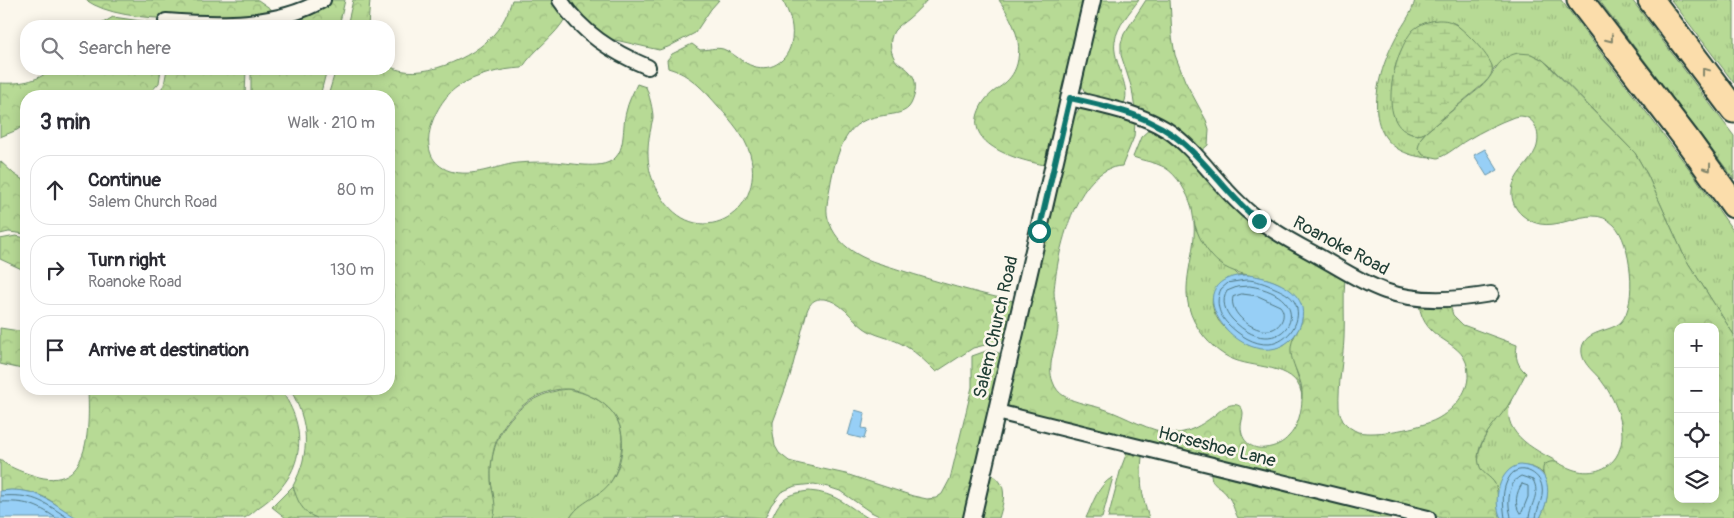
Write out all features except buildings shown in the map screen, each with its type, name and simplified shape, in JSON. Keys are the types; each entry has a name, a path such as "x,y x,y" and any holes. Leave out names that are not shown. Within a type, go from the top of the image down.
{"highway":[{"path":"1580,0 1685,137 1734,205"},
{"path":"1651,0 1734,110"}],"street":[{"path":"263,20 289,15 323,0"},
{"path":"560,0 577,22 596,40 648,67"},
{"name":"Salem Church Road","path":"972,518 1092,0"},
{"name":"Roanoke Road","path":"1070,98 1137,116 1167,131 1190,150 1237,202 1259,221 1372,285 1392,293 1420,298 1461,299 1490,294"},
{"name":"Horseshoe Lane","path":"996,412 1428,518"}],"green space":[{"path":"86,0 258,0 271,9 274,15 204,19 150,18 103,9"},
{"path":"330,0 345,0 340,20 280,20"},
{"path":"353,0 370,0 368,20 348,20"},
{"path":"512,0 554,0 566,17 556,31 522,68 497,71 480,76 457,87 448,95 440,105 430,130 429,143 431,155 438,164 450,171 467,173 521,163 551,162 601,165 608,163 618,155 622,143 627,108 637,84 646,87 650,98 653,118 648,157 652,177 660,194 674,212 691,222 708,224 724,219 738,209 748,194 752,176 750,154 745,141 737,129 708,95 690,78 668,68 667,60 672,54 692,44 700,50 723,49 743,61 760,68 774,66 785,57 792,38 791,21 782,0 927,0 894,31 891,39 895,60 913,75 915,92 911,104 907,109 900,112 865,120 849,133 839,152 833,173 827,215 832,229 841,241 862,257 942,283 1014,301 1005,340 973,348 936,372 905,346 864,328 836,303 824,299 815,300 807,311 790,376 773,422 773,433 775,446 779,453 789,461 846,474 913,496 927,499 936,498 942,494 950,479 972,387 972,356 989,350 1002,354 963,518 883,518 869,511 840,491 814,484 795,486 781,492 771,505 765,518 725,515 712,518 570,518 581,505 607,487 617,470 621,458 622,436 620,426 609,408 586,394 567,389 548,392 529,401 507,421 502,429 494,448 491,468 495,509 493,518 317,518 307,513 298,501 293,486 303,461 305,437 301,413 293,395 395,395 395,90 330,90 334,75 395,75 395,68 415,72 445,65 473,52 485,43 494,34 507,14"},
{"path":"567,0 719,0 695,33 659,50 611,39 598,33 589,26"},
{"path":"999,0 1083,0 1045,165 1020,159 994,148 984,139 978,129 977,117 983,103 1011,77 1017,64 1019,47 1015,30"},
{"path":"1101,0 1139,0 1121,25 1115,41 1116,58 1126,93 1122,106 1096,99 1085,92 1083,87 1082,81"},
{"path":"1146,0 1170,0 1175,55 1185,81 1209,129 1208,145 1200,152 1135,110 1132,89 1121,55 1121,43 1124,34"},
{"path":"1415,0 1561,0 1691,171 1734,232 1734,335 1685,258 1647,174 1635,153 1543,60 1531,54 1495,67 1491,73 1492,66 1476,44 1456,24 1436,21 1417,27 1404,46 1397,61 1392,83 1392,105 1394,116 1404,130 1415,135 1426,132 1421,138 1427,157 1432,158 1409,154 1393,145 1382,132 1377,116 1377,98 1386,60"},
{"path":"1599,0 1632,0 1734,136 1734,179"},
{"path":"1671,0 1734,0 1734,83 1679,10"},
{"path":"113,17 134,20 108,20"},
{"path":"1438,20 1451,22 1469,36 1490,61 1492,72 1483,84 1426,132 1415,134 1407,132 1398,124 1393,113 1391,99 1395,67 1400,52 1413,30 1424,23"},
{"path":"1518,53 1531,54 1543,60 1635,153 1647,174 1685,258 1734,335 1734,518 1540,518 1547,497 1547,486 1543,471 1544,465 1554,462 1575,470 1594,471 1601,469 1611,462 1616,457 1620,448 1622,429 1617,409 1603,383 1583,359 1582,348 1584,342 1593,334 1621,322 1629,302 1631,288 1630,273 1625,244 1620,233 1614,225 1604,218 1593,216 1581,217 1546,225 1534,222 1517,210 1512,198 1513,185 1538,143 1535,125 1527,117 1514,117 1496,125 1463,142 1438,158 1423,155 1418,148 1421,138 1426,132 1481,87 1510,55"},
{"path":"43,75 160,75 159,83 153,90 20,90 20,128 0,137 0,83 14,83"},
{"path":"166,75 246,75 245,90 160,90 164,85"},
{"path":"251,75 325,75 322,90 251,90"},
{"path":"1084,107 1135,121 1134,137 1122,166 1106,170 1092,181 1081,197 1064,236 1054,291 1058,328 1051,362 1051,375 1059,392 1073,400 1104,409 1146,427 1173,433 1193,429 1206,422 1225,407 1238,405 1243,413 1241,432 1248,444 1256,448 1272,447 1284,441 1293,431 1299,418 1302,390 1291,353 1291,345 1302,317 1297,301 1289,290 1279,284 1229,269 1220,264 1211,255 1198,234 1192,208 1178,180 1164,167 1133,157 1141,137 1151,128 1183,150 1227,199 1345,277 1344,338 1339,407 1343,421 1352,429 1358,432 1376,433 1430,422 1443,416 1463,394 1468,381 1466,362 1461,353 1428,327 1422,317 1419,303 1450,305 1453,315 1463,325 1517,345 1517,361 1526,373 1507,407 1487,433 1478,456 1480,467 1495,484 1498,510 1501,518 1442,518 1006,407 1073,118 1079,109"},
{"path":"0,161 20,178 20,233 9,232 0,234"},
{"path":"1194,222 1196,230 1237,274 1246,275 1224,281 1217,287 1212,303 1219,321 1234,335 1255,345 1267,348 1279,347 1296,334 1292,350 1301,391 1302,399 1300,388 1294,379 1277,370 1229,358 1214,347 1198,328 1191,314 1187,288 1193,249"},
{"path":"20,237 20,268 0,259 0,239"},
{"path":"0,328 20,331 20,369 0,364"},
{"path":"567,389 581,392 604,404 618,422 622,446 612,480 604,491 578,508 570,518 493,518 494,504 491,463 501,432 510,419 535,399 550,392"},
{"path":"88,395 284,395 296,420 299,436 298,451 294,466 287,480 276,493 244,518 77,518 35,493 14,490 0,491 0,460 14,468 39,477 56,478 69,474 78,464 84,451 88,419"},
{"path":"1512,398 1509,420 1513,429 1529,445 1558,462 1555,462 1542,472 1544,475 1531,467 1519,466 1513,468 1502,482 1497,501 1496,486 1482,471 1479,463 1479,453 1487,433"},
{"path":"1129,447 1143,450 1142,485 1149,518 1108,518 1121,468"},
{"path":"1211,469 1410,518 1238,518 1229,498 1213,482"},
{"path":"990,474 1003,487 1002,506 999,518 980,518"},
{"path":"1113,477 1102,518 1086,518 1103,485"},
{"path":"293,486 304,509 317,518 286,518 272,507"},
{"path":"809,491 834,497 868,518 824,518 813,516 805,518 772,518 778,505 790,495"}],"water":[{"path":"1485,149 1498,170 1487,176 1474,155"},
{"path":"1246,275 1261,277 1278,283 1292,292 1301,304 1302,321 1299,329 1294,336 1276,348 1257,348 1239,340 1224,326 1214,309 1213,293 1223,281"},
{"path":"855,410 865,413 862,428 867,429 864,439 848,435"},
{"path":"1520,465 1539,471 1547,484 1547,500 1540,518 1501,518 1498,511 1499,486 1502,479 1513,467"},
{"path":"11,490 39,495 77,518 0,518 0,491"}],"route":[{"path":"1039,231 1070,98 1137,116 1158,125 1176,137 1190,150 1237,202 1259,221"}]}
